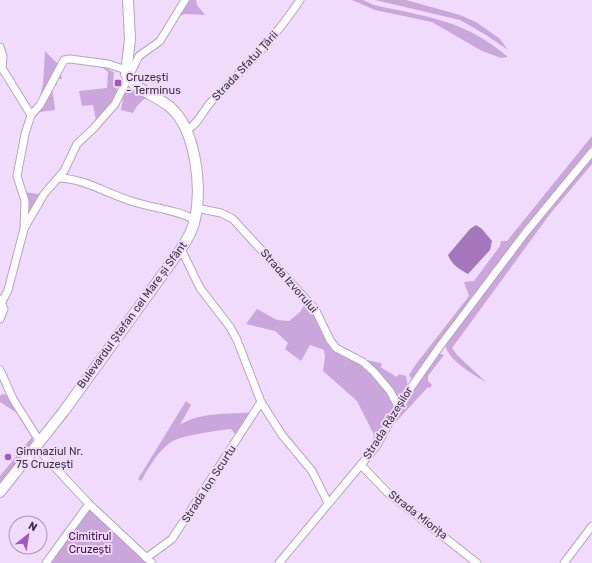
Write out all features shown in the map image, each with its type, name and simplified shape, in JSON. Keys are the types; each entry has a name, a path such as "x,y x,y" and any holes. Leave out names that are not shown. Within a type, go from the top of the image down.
{"street":[{"path":"127,74 130,39 128,0"},
{"path":"24,229 44,194 59,178 77,144 93,129 115,104 127,74 139,56 160,42 185,0"},
{"name":"Strada Sfatul Țării","path":"187,130 195,125 210,104 274,37 300,0"},
{"path":"0,47 3,56 1,68 31,115"},
{"path":"0,319 4,309 1,301 8,290 24,229 25,201 17,176 22,145 31,115 40,105 64,60 70,59 108,64 127,74"},
{"name":"Bulevardul Ștefan cel Mare și Sfânt","path":"0,492 38,444 181,249 190,236 195,220 197,208 196,162 187,130 171,107 127,74"},
{"name":"Strada Răzeșilor","path":"279,563 377,444 398,406 476,296 526,232 592,152"},
{"path":"59,178 81,180 130,201 185,215 195,220"},
{"name":"Strada Izvorului","path":"197,208 221,213 233,219 316,309 330,340 336,348 363,362 374,372 390,391 398,406"},
{"path":"181,249 200,288 230,327 237,340 262,402 282,435 312,471 328,503"},
{"path":"0,370 13,399 38,444 90,504 152,563"},
{"name":"Strada Ion Scurtu","path":"146,558 172,540 262,402"},
{"name":"Strada Miorița","path":"361,465 387,492 477,563"},
{"path":"46,563 90,504"},
{"path":"564,563 592,526"}],"green space":[{"path":"190,0 196,0 197,5 205,15 185,14 180,16"},
{"path":"352,0 363,0 374,5 429,17 461,27 477,35 508,57 501,58 482,51 432,22 375,10"},
{"path":"375,0 406,0 460,15 476,22 500,39 508,50 460,20"},
{"path":"45,51 58,64 39,102 43,84"},
{"path":"99,65 114,72 113,85 115,85 119,96 96,120 93,105 82,106 79,91 107,88 108,72"},
{"path":"59,71 62,79 56,79 57,85 52,86 55,110 40,112 31,122"},
{"path":"133,91 155,101 144,99 133,113 121,110 124,92"},
{"path":"592,136 592,146 476,291 413,381 409,375 416,364 469,296 464,282 474,281 500,246 501,241 507,241"},
{"path":"592,156 592,164 550,214 452,348 457,355 487,383 456,362 447,350 445,344 527,235"},
{"path":"43,191 25,222 24,192 38,194"},
{"path":"306,302 311,307 328,340 361,363 389,392 395,407 372,446 374,435 357,401 323,371 325,357 324,350 310,345 301,361 285,349 288,343 275,331 246,324 257,309 277,320 289,321 300,312"},
{"path":"438,353 444,355 428,376 428,381 432,385 430,388 428,387 392,426 385,439 400,409"},
{"path":"362,359 381,363 382,365 380,367 397,377 399,374 406,376 408,387 398,402"},
{"path":"2,394 7,395 17,413 0,402 0,396"},
{"path":"186,401 191,405 180,425 197,417 215,414 253,412 237,436 231,429 209,432 171,442 158,455 141,481 138,479"},
{"path":"32,437 33,443 11,471 4,477 0,485 0,476"},
{"name":"Cimitirul Cruzești","path":"89,509 111,528 109,531 111,534 117,532 149,563 51,563"}],"shaded area":[{"path":"476,225 482,229 492,241 490,250 468,274 454,264 448,255 470,229"}],"place":[{"name":"Cruzești - Terminus","path":"118,83"},
{"name":"Gimnaziul Nr. 75 Cruzești","path":"8,457"}]}
